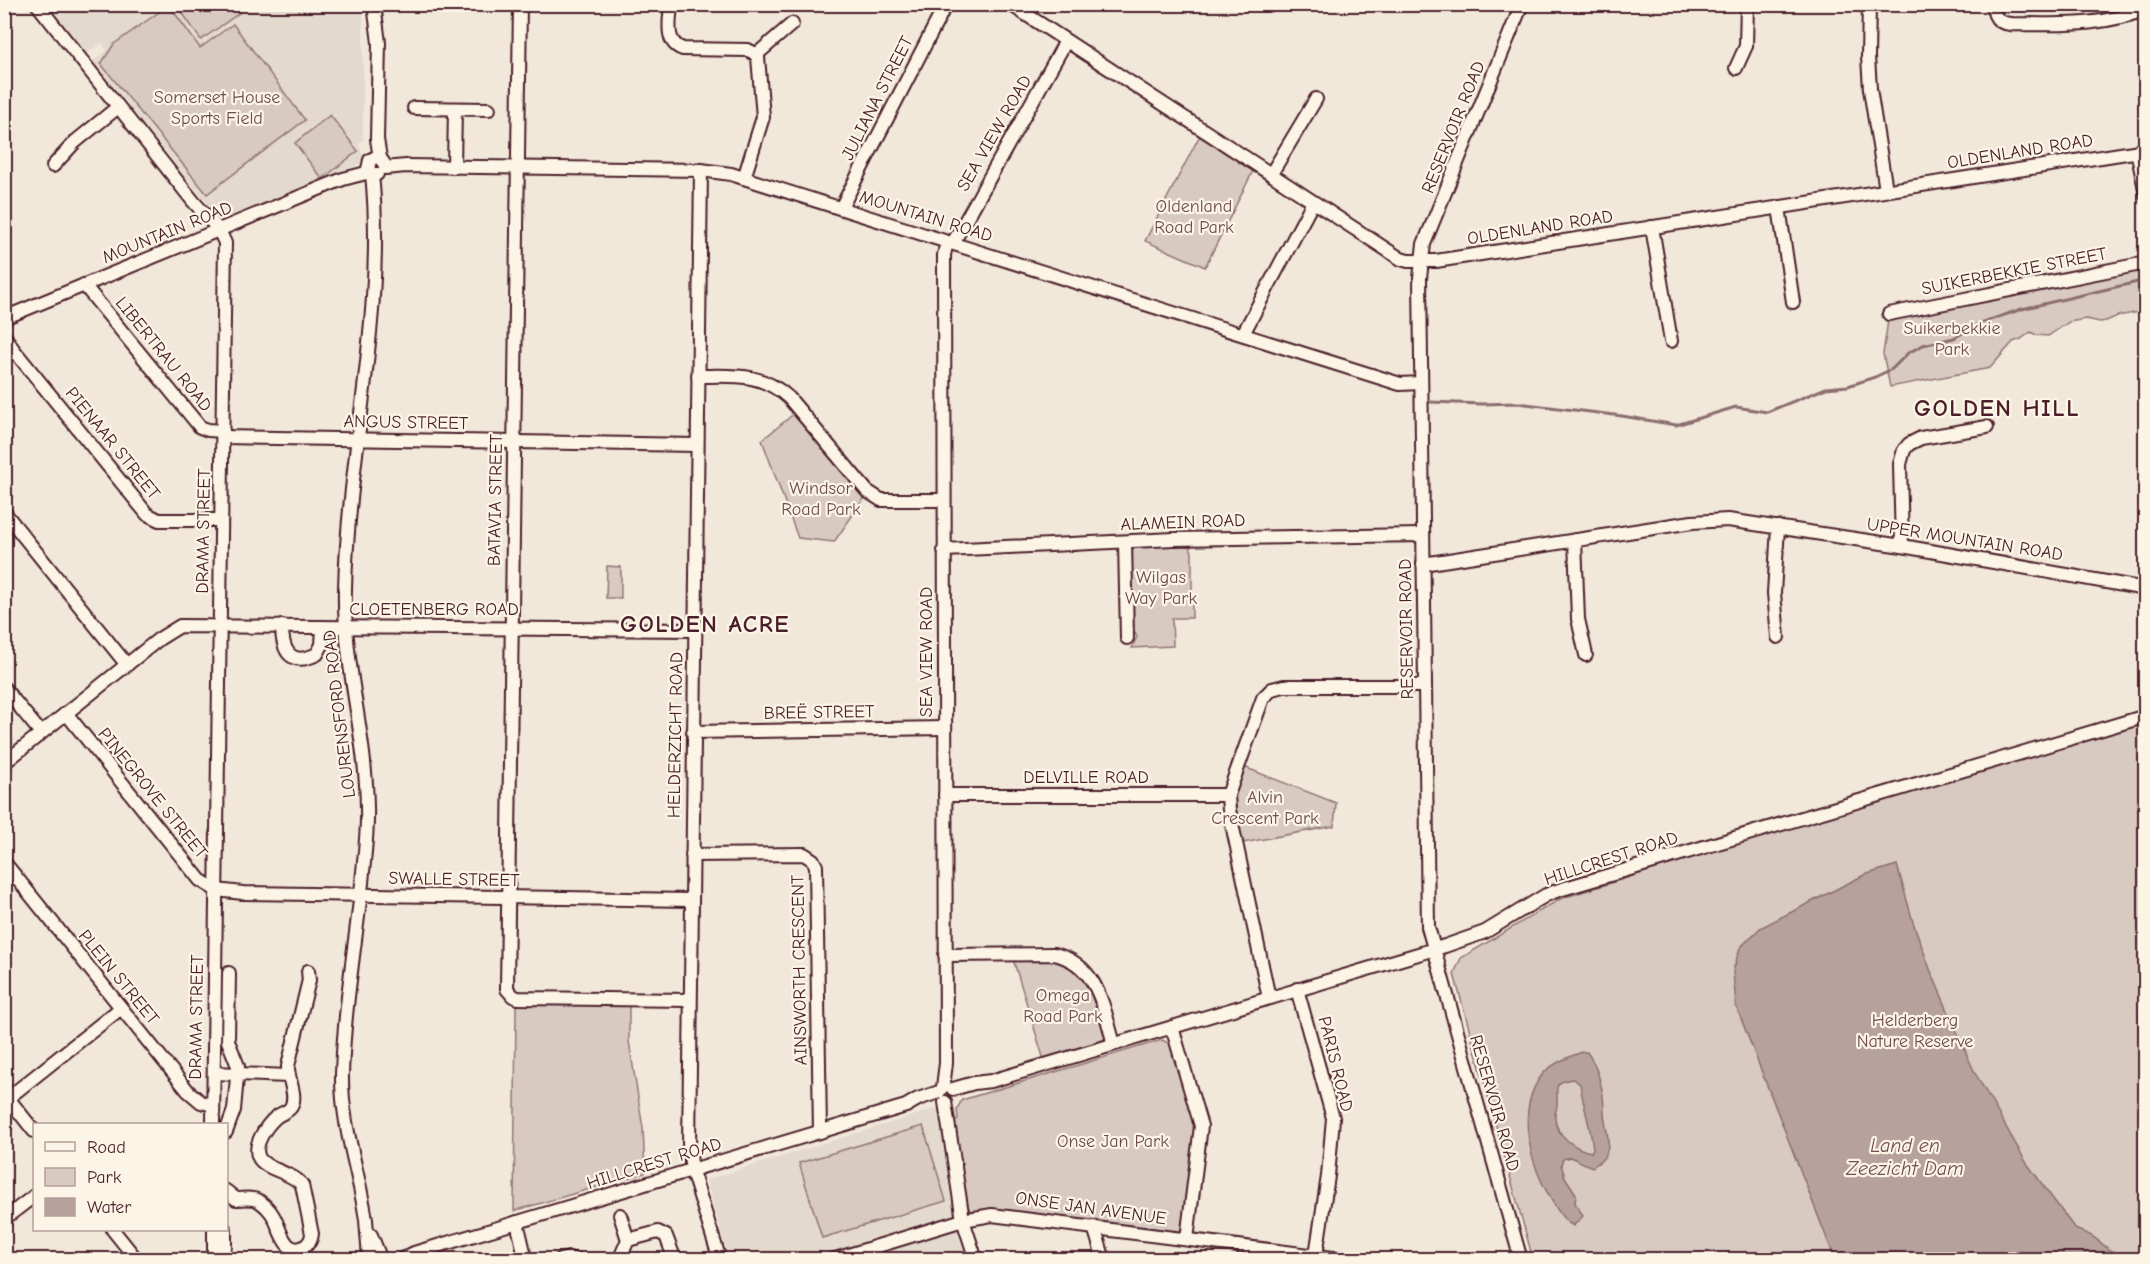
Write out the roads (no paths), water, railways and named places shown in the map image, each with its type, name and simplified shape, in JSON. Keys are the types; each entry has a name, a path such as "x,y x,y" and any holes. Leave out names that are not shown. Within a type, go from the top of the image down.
{"street":[{"path":"37,4 193,201 219,230"},
{"name":"LOURENSFORD ROAD","path":"374,4 379,43 370,333 356,440 346,574 346,627 367,790 367,838 345,1036 342,1084 345,1120 366,1220 372,1238 383,1249 386,1257"},
{"name":"BATAVIA STREET","path":"520,4 507,986 510,994 518,998 690,1000"},
{"path":"671,4 670,37 675,46 683,49 748,50 756,55 759,64 763,117 744,178"},
{"name":"JULIANA STREET","path":"841,208 946,4"},
{"name":"OLDENLAND ROAD","path":"1010,4 1401,259 1408,261 1448,259 2141,150"},
{"name":"RESERVOIR ROAD","path":"1521,1260 1428,927 1420,278 1424,244 1522,4"},
{"path":"1736,68 1746,46 1747,4"},
{"path":"1869,4 1870,89 1886,190"},
{"path":"1993,4 1993,11 1998,20 2015,24 2092,23 2113,20 2145,9"},
{"path":"756,55 792,24"},
{"name":"SEA VIEW ROAD","path":"976,1260 963,1220 951,1131 946,1063 944,255 1066,41"},
{"path":"1271,174 1316,99"},
{"path":"53,166 75,142 118,107"},
{"path":"414,108 489,109"},
{"path":"454,167 455,109"},
{"path":"2141,150 2145,194"},
{"name":"MOUNTAIN ROAD","path":"343,179 357,176 376,166"},
{"name":"MOUNTAIN ROAD","path":"4,318 376,166 701,170 744,178 1400,384 1421,383"},
{"name":"HELDERZICHT ROAD","path":"701,170 689,1147 692,1171 720,1260"},
{"path":"357,176 368,183 375,199"},
{"path":"1243,334 1313,202"},
{"path":"1779,207 1793,302"},
{"path":"1652,227 1671,341"},
{"name":"DRAMA STREET","path":"213,1123 225,243 219,230"},
{"name":"SUIKERBEKKIE STREET","path":"1889,314 2145,263"},
{"name":"LIBERTRAU ROAD","path":"84,285 200,427 223,434"},
{"name":"PIENAAR STREET","path":"4,335 147,514 159,520 221,520"},
{"path":"698,376 750,377 774,386 789,398 867,491 877,498 881,500 944,500"},
{"path":"1902,546 1900,464 1904,450 1909,444 1921,438 1987,427"},
{"name":"ANGUS STREET","path":"223,434 356,440 697,445"},
{"path":"4,512 127,665"},
{"name":"UPPER MOUNTAIN ROAD","path":"1423,564 1718,519 1902,546 2145,589"},
{"path":"1778,527 1774,593 1778,637"},
{"name":"ALAMEIN ROAD","path":"944,550 1125,542 1422,536"},
{"path":"1575,540 1578,619 1586,655"},
{"path":"1125,542 1127,638"},
{"path":"282,626 286,650 291,657 299,659 314,656 320,650 323,627"},
{"name":"CLOETENBERG ROAD","path":"4,763 177,627 694,630"},
{"path":"1269,998 1229,810 1228,795 1263,698 1272,689 1284,686 1424,686"},
{"path":"4,688 41,734"},
{"name":"PINEGROVE STREET","path":"66,713 201,880 216,890"},
{"name":"HILLCREST ROAD","path":"386,1257 518,1222 906,1106 920,1106 974,1083 992,1081 1485,932 1546,895 1559,890 2145,716"},
{"name":"BREË STREET","path":"693,732 945,728"},
{"name":"DELVILLE ROAD","path":"945,795 1228,795"},
{"name":"AINSWORTH CRESCENT","path":"692,855 804,854 813,860 816,866 820,1132"},
{"name":"PLEIN STREET","path":"4,862 188,1091 201,1102 213,1106"},
{"name":"SWALLE STREET","path":"216,890 243,893 691,900"},
{"path":"945,955 1054,954 1070,959 1094,980 1114,1044"},
{"path":"228,1195 236,1199 251,1198 260,1202 274,1216 291,1247 307,1246 311,1241 312,1234 302,1185 296,1179 264,1163 258,1154 262,1134 276,1117 292,1106 293,1091 288,1077 288,1066 309,980 308,971"},
{"path":"228,1126 234,1110 238,1062 228,1041 229,973"},
{"name":"PARIS ROAD","path":"1297,989 1333,1118 1328,1176 1316,1255"},
{"path":"33,1130 6,1095 121,1008"},
{"path":"1172,1027 1201,1126 1187,1239"},
{"path":"214,1073 288,1077"},
{"path":"4,1219 33,1197"},
{"path":"619,1260 628,1240 620,1215"},
{"name":"ONSE JAN AVENUE","path":"832,1260 963,1220 1004,1215 1349,1260"},
{"name":"LOURENSFORD ROAD","path":"366,1220 386,1257"},
{"path":"518,1222 526,1260"},
{"path":"1094,1227 1104,1260"},
{"path":"114,1231 137,1260"},
{"path":"214,1231 214,1260"},
{"path":"225,1231 225,1247"},
{"path":"628,1240 652,1232 663,1233 670,1243 675,1260"},
{"path":"1236,1245 1240,1260"},
{"path":"560,1260 569,1258 578,1260"}],"water":[{"name":"Land en Zeezicht Dam","path":"1897,865 1913,922 1930,969 1974,1071 2026,1162 2075,1229 2092,1236 2110,1250 2132,1259 1835,1259 1736,1006 1733,971 1740,948 1760,928 1864,875"},
{"path":"1582,1052 1587,1052 1598,1073 1603,1097 1608,1149 1600,1162 1592,1167 1570,1157 1563,1159 1561,1165 1565,1177 1576,1194 1575,1203 1583,1216 1573,1226 1559,1212 1544,1187 1532,1156 1527,1122 1534,1089 1545,1071","holes":["1573,1079 1580,1084 1592,1141 1591,1152 1568,1141 1559,1131 1555,1119 1559,1084"]}],"waterway":[{"path":"1430,402 1518,403 1676,425 1736,407 1767,412 1826,388 1848,386 1875,377 1892,369 1908,353 1923,345 1954,338 1978,324 2022,309 2146,280"}],"district":[{"name":"GOLDEN HILL","path":"1997,408"},
{"name":"GOLDEN ACRE","path":"705,624"}],"park label":[{"name":"Somerset House Sports Field","path":"217,107"},
{"name":"Oldenland Road Park","path":"1194,216"},
{"name":"Suikerbekkie Park","path":"1952,338"},
{"name":"Windsor Road Park","path":"821,498"},
{"name":"Wilgas Way Park","path":"1161,587"},
{"name":"Alvin Crescent Park","path":"1265,807"},
{"name":"Omega Road Park","path":"1063,1005"},
{"name":"Helderberg Nature Reserve","path":"1915,1030"},
{"name":"Onse Jan Park","path":"1113,1141"}]}
